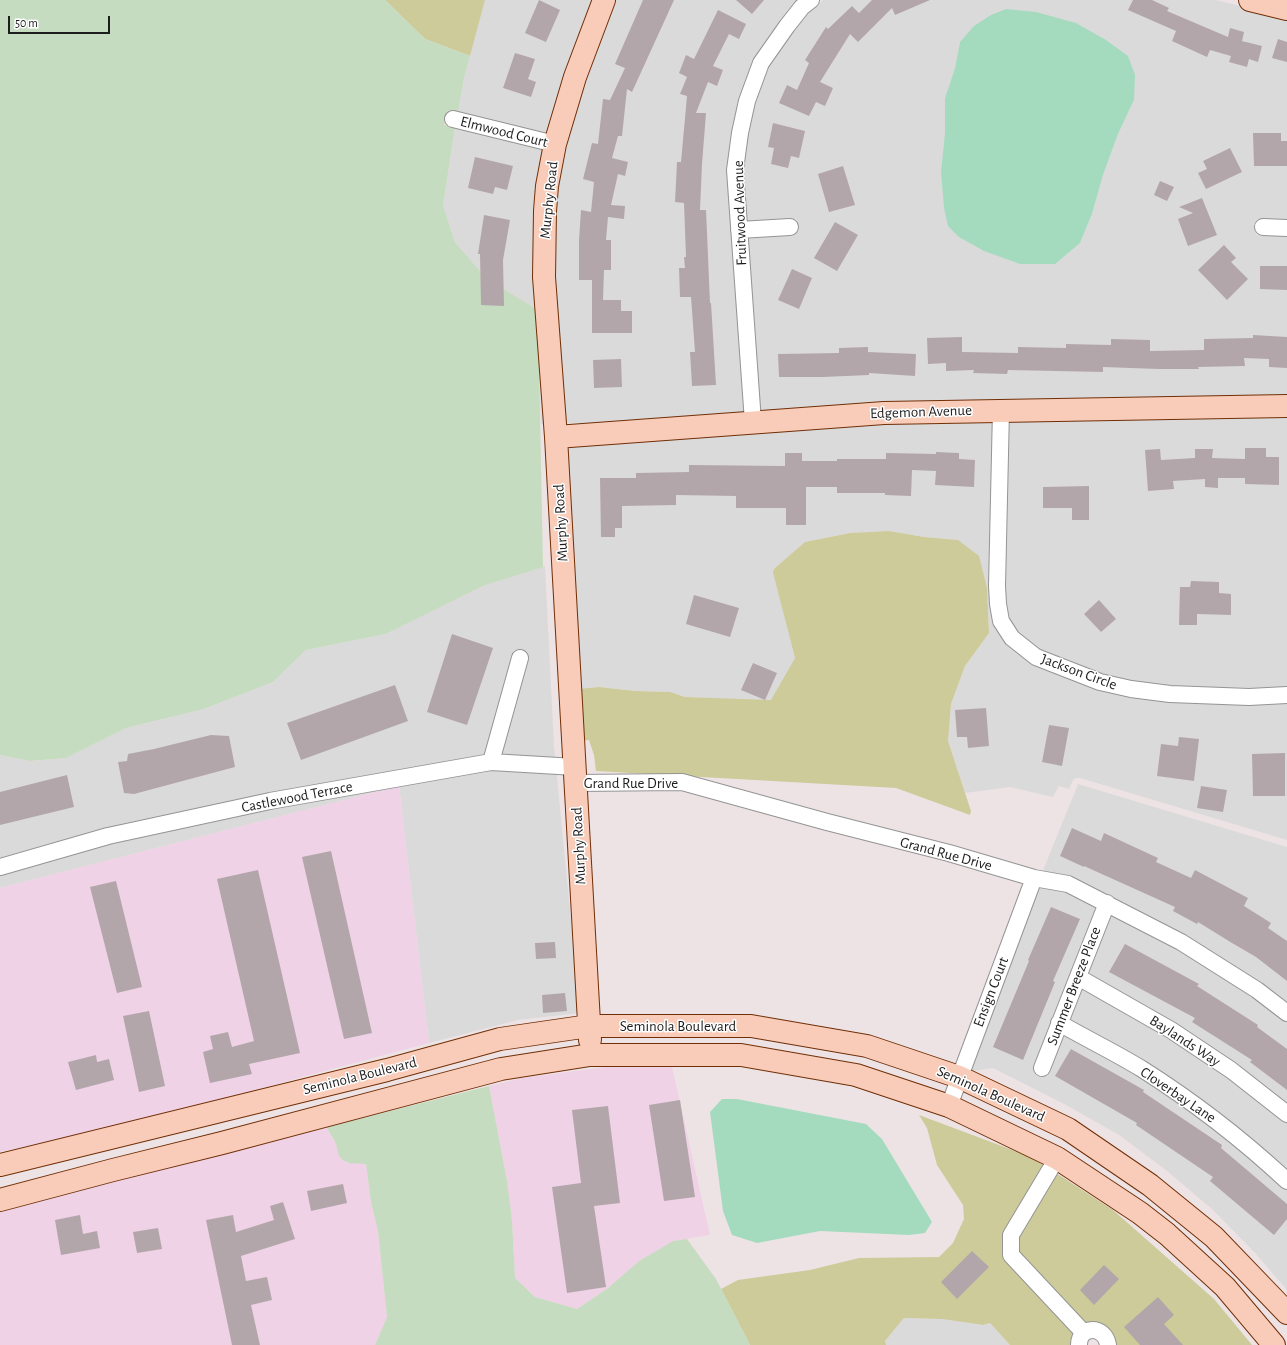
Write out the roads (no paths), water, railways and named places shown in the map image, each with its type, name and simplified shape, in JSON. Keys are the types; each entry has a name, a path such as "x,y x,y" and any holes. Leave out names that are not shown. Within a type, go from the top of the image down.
{"main road":[{"name":"Murphy Road","path":"590,1055 556,437 544,277 545,211 555,144 575,77 604,0"},
{"path":"1250,0 1287,9"},
{"name":"Edgemon Avenue","path":"556,437 884,413 1287,406"},
{"name":"Seminola Boulevard","path":"0,1165 387,1070 500,1039 589,1026 751,1026 867,1046 959,1077 1068,1129 1150,1184 1214,1237 1287,1312"},
{"name":"Seminola Boulevard","path":"0,1200 502,1069 590,1055 741,1055 856,1076 948,1106 1057,1158 1140,1213 1167,1234 1225,1287 1274,1345"}],"street":[{"name":"Fruitwood Avenue","path":"753,422 735,170 740,133 747,101 761,63 802,7 811,0"},
{"name":"Elmwood Court","path":"453,119 555,144"},
{"path":"739,230 790,227"},
{"path":"1263,227 1287,228"},
{"name":"Jackson Circle","path":"1001,410 997,586 1001,621 1012,638 1036,657 1100,682 1132,689 1170,694 1249,697 1287,695"},
{"path":"491,762 520,658"},
{"name":"Castlewood Terrace","path":"0,867 108,836 270,801 491,762 575,775"},
{"name":"Grand Rue Drive","path":"575,775 682,782 841,826 949,853 1034,878 1068,884 1181,942 1257,990 1287,1012"},
{"name":"Ensign Court","path":"948,1106 1034,878"},
{"name":"Summer Breeze Place","path":"1042,1068 1106,903"},
{"name":"Baylands Way","path":"1078,976 1171,1030 1231,1070 1287,1114"},
{"name":"Cloverbay Lane","path":"1059,1023 1141,1068 1200,1108 1256,1152 1287,1181"},
{"path":"1057,1158 1012,1235 1011,1255 1081,1339 1093,1330 1102,1332 1108,1345"}]}
